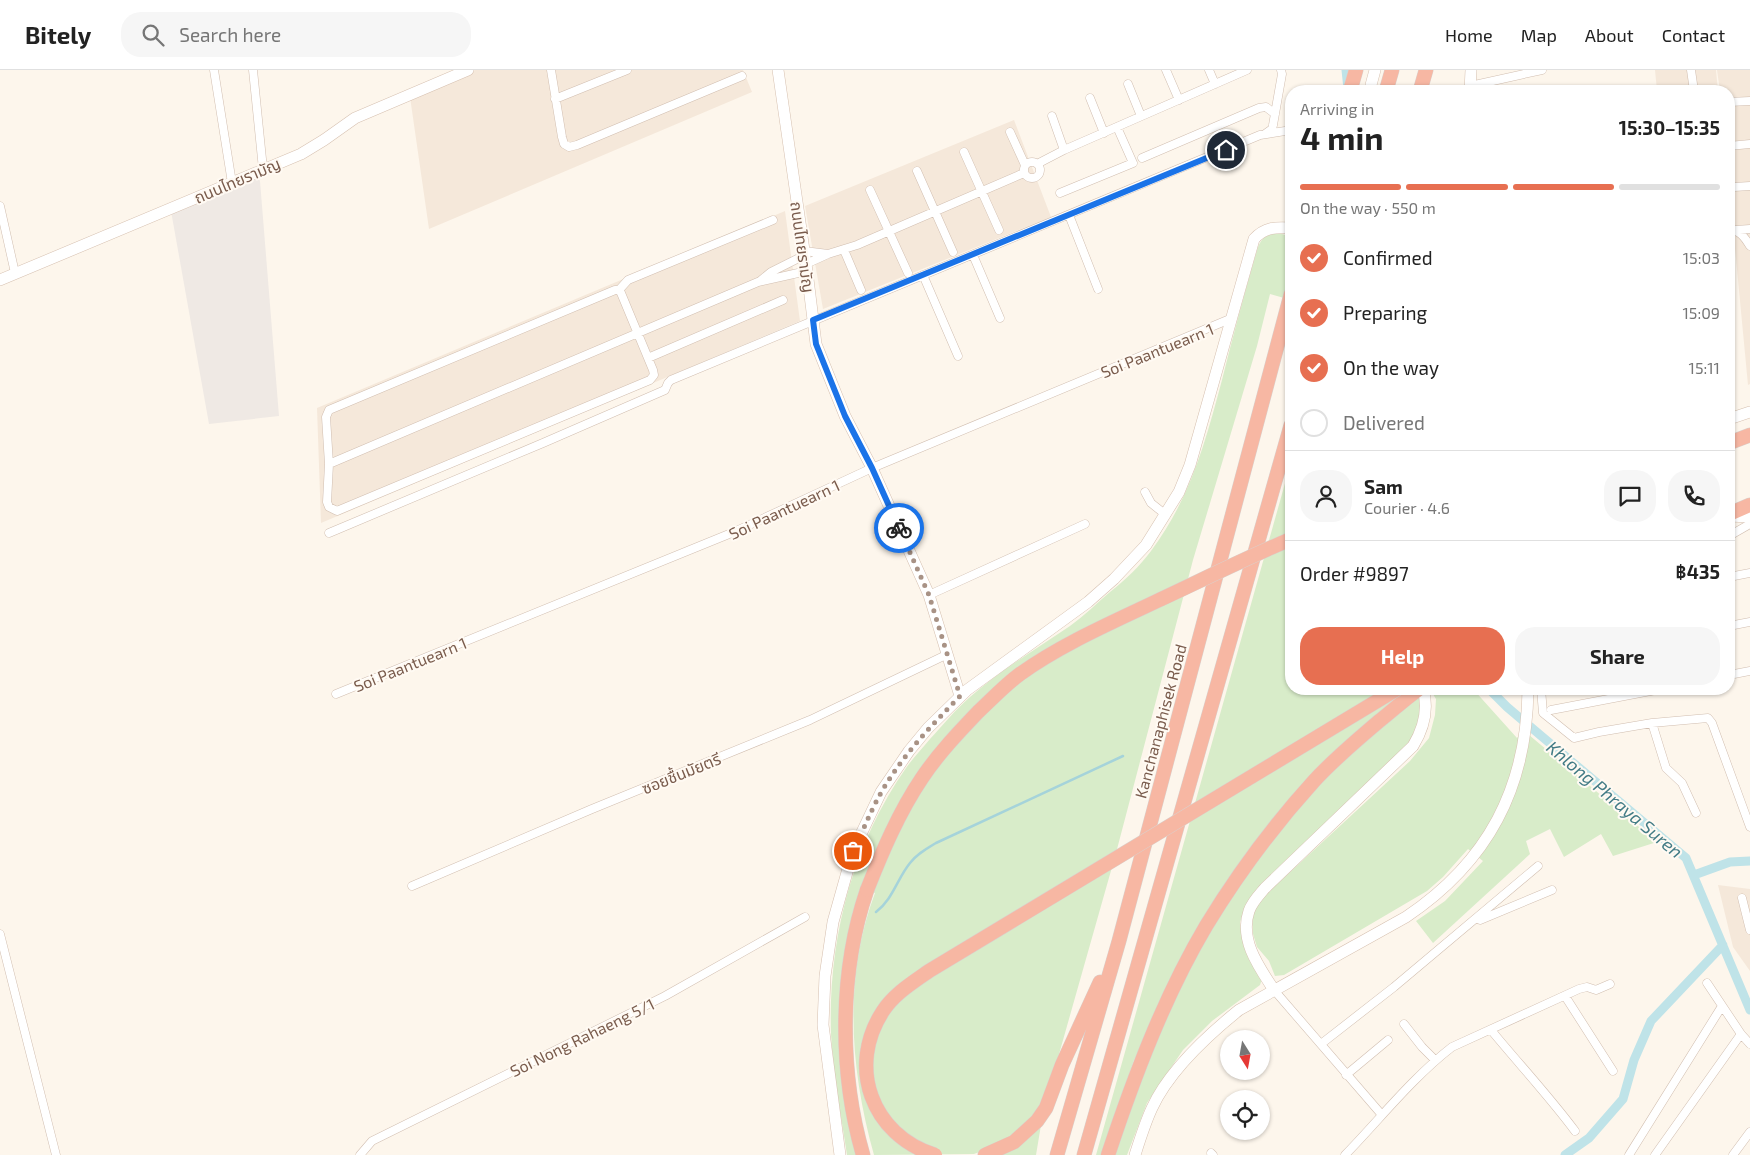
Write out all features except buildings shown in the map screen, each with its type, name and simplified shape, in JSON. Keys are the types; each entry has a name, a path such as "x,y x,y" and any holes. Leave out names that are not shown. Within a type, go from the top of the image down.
{"highway":[{"path":"1352,85 1356,70"},
{"path":"1388,85 1392,70"},
{"path":"1422,85 1426,70"},
{"name":"Kanchanaphisek Road","path":"1057,1155 1119,941 1285,319"},
{"path":"1735,434 1750,430"},
{"path":"1735,441 1750,435"},
{"path":"1084,1155 1285,445"},
{"path":"1735,512 1750,504"},
{"path":"863,1155 847,1072 845,1004 858,916 887,843 917,786 931,766 976,715 1020,674 1047,656 1110,623 1285,542"},
{"path":"935,1155 923,1151 908,1142 892,1129 881,1114 868,1087 866,1072 870,1038 884,1010 893,999 907,986 929,971 1387,695"},
{"path":"1108,1155 1147,1048 1180,976 1206,927 1270,833 1315,780 1364,734 1412,695"},
{"path":"985,1155 1014,1142 1037,1122 1046,1108 1062,1065 1119,941"}],"main road":[{"name":"ถนนไทยรามัญ","path":"0,280 310,149 355,118 468,70"},
{"name":"ถนนไทยรามัญ","path":"778,70 806,260 816,344 845,416 872,468 929,595 960,696"},
{"path":"1371,85 1375,70"},
{"path":"1470,85 1471,70"},
{"path":"840,1155 823,1025 825,976 833,922 853,851 881,792 909,751 928,728 960,696 989,672 1088,602 1114,579 1146,545 1179,492 1190,465 1254,239 1261,231 1275,227 1285,228"},
{"path":"1735,417 1750,412"},
{"path":"1735,516 1750,517"},
{"path":"1274,990 1255,961 1248,939 1249,910 1264,888 1413,746 1421,733 1425,721 1426,708 1424,695"},
{"path":"1135,1155 1152,1107 1164,1087 1188,1057 1216,1028 1239,1010 1406,917 1428,902 1464,868 1487,838 1500,816 1511,788 1523,746 1527,695"}],"street":[{"path":"214,70 232,183"},
{"path":"253,70 263,169"},
{"path":"551,70 564,144 569,147 742,76"},
{"path":"555,99 612,73 627,70"},
{"path":"1166,70 1179,100"},
{"path":"1209,70 1215,84"},
{"path":"758,282 771,272 844,250 936,212 1025,170 1030,162 1037,164 1064,150 1247,70"},
{"path":"328,533 665,390 671,380 1265,134 1272,129 1282,74 1281,70"},
{"path":"1485,85 1542,70"},
{"path":"1691,70 1693,85"},
{"path":"1128,84 1141,116"},
{"path":"1090,98 1104,133"},
{"path":"1735,101 1750,100"},
{"path":"1142,158 1259,108 1266,107 1275,114"},
{"path":"1052,116 1064,150"},
{"path":"1060,193 1133,163 1117,127"},
{"path":"1265,134 1285,131"},
{"path":"1010,132 1030,178 1038,176 1040,168 1037,164"},
{"path":"1735,145 1750,144"},
{"path":"964,152 999,230"},
{"path":"917,171 952,252"},
{"path":"1735,187 1750,186"},
{"path":"870,190 908,273"},
{"path":"0,206 15,274"},
{"path":"1069,215 1098,289"},
{"path":"619,290 653,370 654,375 650,380 337,511 329,507 327,502 329,464 326,416 329,410 615,290 619,290 628,280 773,220"},
{"path":"1735,229 1750,229"},
{"path":"1735,231 1744,236 1750,246"},
{"path":"844,250 860,290"},
{"path":"329,464 806,260 828,254"},
{"path":"973,255 1000,318"},
{"path":"924,275 958,356"},
{"path":"648,358 783,300"},
{"name":"Soi Paantuearn 1","path":"336,694 734,532 872,468 1230,319"},
{"path":"1145,492 1151,503 1166,515"},
{"path":"929,595 1085,524"},
{"path":"1735,533 1750,524"},
{"path":"1735,576 1750,573"},
{"path":"1735,625 1750,622"},
{"name":"ซอยชื้นมัยตรี","path":"412,886 601,805 810,720 948,654"},
{"path":"1735,674 1750,670"},
{"path":"1542,695 1543,713 1574,738 1652,723 1708,718 1712,723 1750,827"},
{"path":"1551,710 1626,695"},
{"path":"1652,723 1666,768 1682,783 1696,813"},
{"path":"1322,1045 1396,990 1538,866"},
{"path":"1479,918 1552,890"},
{"path":"1742,898 1750,930"},
{"name":"Soi Nong Rahaeng 5/1","path":"360,1155 372,1141 665,996 805,918"},
{"path":"0,934 56,1155"},
{"path":"1707,983 1741,1034 1750,1044"},
{"path":"1345,1155 1413,1081 1452,1047 1579,988 1587,987 1596,990 1610,984"},
{"path":"1274,990 1382,1116"},
{"path":"1565,996 1613,1071"},
{"path":"1629,1155 1722,1006"},
{"path":"1404,1024 1436,1060"},
{"path":"1491,1030 1533,1081 1555,1104 1575,1131"},
{"path":"1655,1155 1741,1034"},
{"path":"1346,1075 1388,1040"},
{"path":"1733,1155 1750,1132"},
{"path":"1351,1148 1358,1155"}],"shaded area":[{"path":"475,70 743,70 752,92 429,229 410,97"},
{"path":"1655,70 1716,70 1717,85 1656,85"},
{"path":"1717,70 1750,70 1750,384 1748,385 1735,248 1735,85 1719,85"},
{"path":"1014,120 1051,217 823,309 805,206"},
{"path":"256,175 260,181 279,416 209,424 171,211"},
{"path":"785,211 800,321 321,523 317,408"},
{"path":"1718,885 1750,889 1750,971 1733,947"}],"green space":[{"path":"1279,233 1285,235 1285,298 1270,294 1257,346 1193,560 1116,853 1050,1086 1038,1112 1009,1141 974,1154 874,1155 866,1122 855,1056 854,990 858,957 875,893 861,888 853,912 848,939 841,1030 861,1155 847,1155 834,1064 831,1034 831,999 839,929 847,895 871,829 887,798 906,768 960,707 994,678 1070,626 1127,578 1151,551 1165,531 1187,490 1203,448 1258,247 1262,240 1271,234"},
{"path":"1285,483 1285,695 1419,695 1423,714 1414,737 1404,749 1265,880 1245,908 1240,922 1241,932 1262,979 1260,985 1212,1021 1183,1050 1147,1103 1127,1155 1113,1155 1152,1050 1142,1046 1134,1060 1102,1155 1096,1155"},
{"path":"1434,695 1478,695 1517,738 1523,730 1657,842 1613,856 1601,834 1564,857 1550,829 1526,841 1530,854 1433,943 1416,921 1445,901 1483,861 1468,849 1443,877 1427,891 1284,975 1275,976 1269,961 1257,947 1253,934 1252,917 1260,900 1410,761 1429,738 1435,715 1436,699"},
{"path":"1042,1119 1036,1155 998,1155"}],"waterway":[{"name":"Khlong Phraya Suren","path":"1346,70 1348,85"},
{"name":"Khlong Phraya Suren","path":"1495,695 1686,858 1750,1010"},
{"path":"876,912 887,901 910,863 929,847 1123,756"},
{"path":"1694,875 1730,862 1750,861"},
{"path":"1565,1155 1589,1138 1623,1099 1634,1060 1651,1021 1723,945"}],"way so far":[{"path":"853,851 881,792 909,751 928,728 960,696 929,595 899,528"}],"route":[{"path":"899,528 872,468 845,416 816,344 813,320 1226,150"}]}
